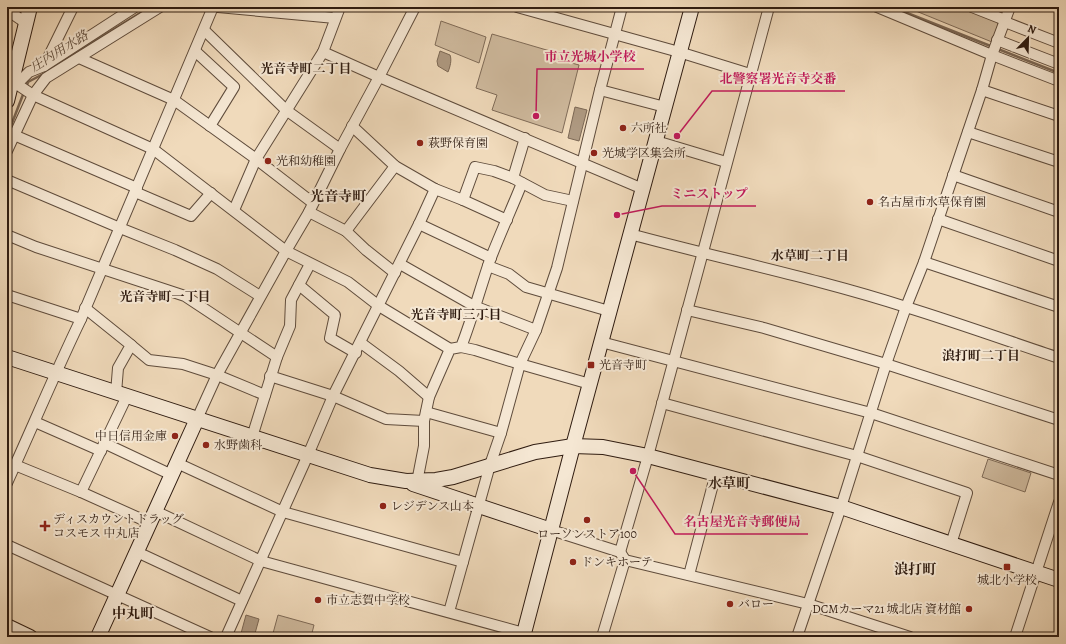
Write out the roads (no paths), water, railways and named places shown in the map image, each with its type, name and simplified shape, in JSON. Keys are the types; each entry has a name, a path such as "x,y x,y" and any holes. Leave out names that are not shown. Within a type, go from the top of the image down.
{"street":[{"path":"7,101 14,80 30,7"},
{"path":"44,66 73,7"},
{"path":"14,80 28,72 44,66 135,7"},
{"path":"7,151 31,93 46,78 160,7"},
{"path":"7,483 35,422 60,361 81,319 213,7"},
{"path":"218,7 335,18"},
{"path":"234,210 256,159 323,52 340,7"},
{"path":"98,637 217,375 311,207 415,7"},
{"path":"517,7 679,52 750,74"},
{"path":"554,17 557,7"},
{"path":"449,612 520,364 536,330 557,268 600,90 622,7"},
{"path":"15,465 81,492 153,517 261,561 449,612 523,635 692,7"},
{"path":"602,637 673,361 769,7"},
{"path":"877,7 994,47 1059,64"},
{"path":"972,7 1059,43"},
{"path":"797,637 841,507 886,364 924,262 982,90 994,47 1010,7"},
{"path":"7,10 26,22"},
{"path":"204,30 286,110 340,149"},
{"path":"994,47 1059,81"},
{"path":"195,51 234,87 210,126"},
{"path":"323,52 643,189"},
{"path":"79,58 174,100 256,159 311,207 346,231 366,250 398,268 474,306 536,330"},
{"path":"14,80 31,93 154,149 286,251 348,282 379,306 450,349 461,347 475,350 590,384"},
{"path":"600,90 665,107"},
{"path":"982,90 1059,116"},
{"path":"352,126 395,166 435,189 507,220"},
{"path":"968,132 1059,162"},
{"path":"14,135 191,216 211,193"},
{"path":"461,347 472,319 474,306 507,220 518,180 524,138"},
{"path":"656,141 726,162"},
{"path":"346,231 395,166"},
{"path":"463,200 475,167 494,171 518,180 545,195 573,201"},
{"path":"953,175 1059,212"},
{"path":"7,180 176,250 217,269 260,296"},
{"path":"226,637 334,396 398,268 435,189"},
{"path":"938,219 1059,261"},
{"path":"419,224 490,262 526,287 609,311"},
{"path":"630,234 803,278 906,307 1059,358"},
{"path":"7,235 36,247 102,270 184,296 277,357"},
{"path":"924,262 1059,307"},
{"path":"252,437 270,376 290,326 291,300 310,264"},
{"path":"299,285 335,316 330,338 358,348 398,371 429,397"},
{"path":"7,295 81,319"},
{"path":"85,308 149,360 183,364 217,375 265,395"},
{"path":"687,310 764,328 886,364 1059,420"},
{"path":"601,342 871,413 1059,475"},
{"path":"81,492 103,447 122,394 118,368 131,345"},
{"path":"411,482 424,446 425,416 429,397 450,349"},
{"path":"7,357 370,475 411,482 478,507 551,530 623,556 689,575 808,604 910,637"},
{"path":"270,376 334,396 386,419 425,416 501,433"},
{"path":"662,403 857,456 967,493 951,544"},
{"path":"35,422 103,447 174,469 283,512 463,562"},
{"path":"411,482 453,477 535,452 573,446 603,447 648,456 716,473 841,507 1059,580"},
{"path":"689,575 716,473"},
{"path":"1015,637 1059,502"},
{"path":"7,546 210,637"},
{"path":"137,552 242,601"},
{"path":"7,626 30,637"}],"waterway":[{"name":"庄内用水路","path":"26,88 28,82 45,73 47,70 150,7"},
{"name":"庄内用水路","path":"892,7 993,47"},
{"name":"庄内用水路","path":"998,49 1059,73"},
{"name":"庄内用水路","path":"7,136 24,92"}],"place":[{"name":"市立光城小学校","path":"536,116"},
{"name":"六所社","path":"623,128"},
{"name":"北警察署光音寺交番","path":"677,136"},
{"name":"萩野保育園","path":"420,143"},
{"name":"光城学区集会所","path":"594,153"},
{"name":"光和幼稚園","path":"268,161"},
{"name":"名古屋市水草保育園","path":"870,202"},
{"name":"ミニストップ","path":"617,215"},
{"name":"光音寺町","path":"591,365"},
{"name":"中日信用金庫","path":"175,436"},
{"name":"水野歯科","path":"206,445"},
{"name":"名古屋光音寺郵便局","path":"633,471"},
{"name":"レジデンス山本","path":"383,506"},
{"name":"ローソンストア100","path":"587,520"},
{"name":"ディスカウントドラッグ コスモス 中丸店","path":"45,526"},
{"name":"ドンキホーテ","path":"573,562"},
{"name":"城北小学校","path":"1007,567"},
{"name":"市立志賀中学校","path":"318,600"},
{"name":"バロー","path":"730,604"},
{"name":"DCMカーマ21 城北店 資材館","path":"969,609"}],"district":[{"name":"光音寺町二丁目","path":"306,68"},
{"name":"光音寺町","path":"338,196"},
{"name":"水草町二丁目","path":"810,255"},
{"name":"光音寺町一丁目","path":"165,296"},
{"name":"光音寺町三丁目","path":"456,314"},
{"name":"浪打町二丁目","path":"981,355"},
{"name":"水草町","path":"729,483"},
{"name":"浪打町","path":"915,569"},
{"name":"中丸町","path":"133,613"}]}
